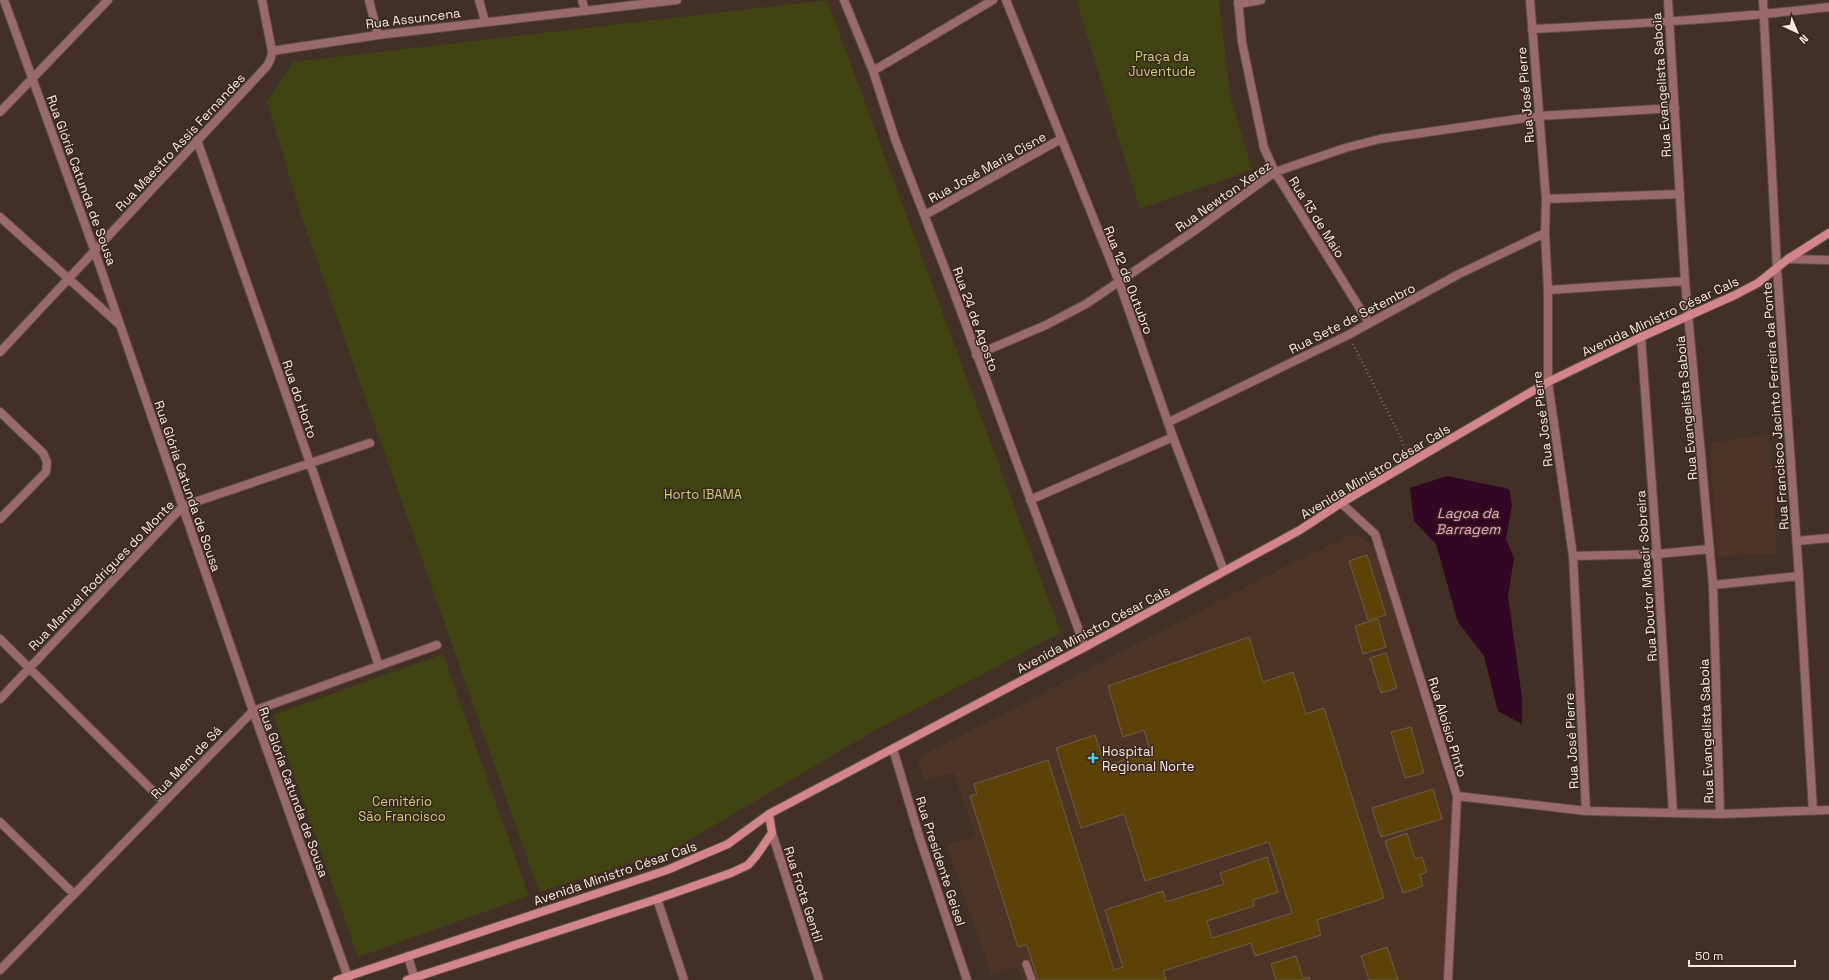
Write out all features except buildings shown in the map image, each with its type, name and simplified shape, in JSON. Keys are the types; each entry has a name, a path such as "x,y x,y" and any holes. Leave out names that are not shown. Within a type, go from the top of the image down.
{"main road":[{"name":"Avenida Ministro César Cals","path":"337,980 348,978 408,956 667,870 728,844 769,814 1085,647 1300,530 1341,503 1409,462 1548,382 1641,337 1753,286 1788,259 1829,233"},
{"name":"Rua Frota Gentil","path":"769,814 772,833"},
{"path":"412,979 657,899 731,873 748,865 772,833"}],"street":[{"name":"Rua Glória Catunda de Sousa","path":"4,0 121,326 253,711 348,978"},
{"path":"0,112 108,0"},
{"path":"262,0 272,51"},
{"path":"369,0 378,35"},
{"path":"479,0 485,21"},
{"path":"582,0 585,11"},
{"name":"Rua Assuncena","path":"272,51 485,21 677,0"},
{"name":"Rua 24 de Agosto","path":"844,0 873,71 895,138 1085,647"},
{"path":"873,71 993,0"},
{"name":"Rua 12 de Outubro","path":"1006,0 1119,282 1173,437 1224,571"},
{"path":"1238,2 1261,0"},
{"name":"Rua José Pierre","path":"1530,0 1546,199 1545,233 1548,290 1548,382 1573,556 1586,811"},
{"name":"Rua Evangelista Saboia","path":"1668,0 1686,281 1713,585 1720,814"},
{"name":"Rua Francisco Jacinto Ferreira da Ponte","path":"1763,0 1777,269 1797,541 1813,811"},
{"name":"Rua 13 de Maio","path":"1238,2 1242,42 1262,141 1275,172 1369,323"},
{"path":"1532,29 1669,23 1764,15 1829,7"},
{"name":"Rua Maestro Assis Fernandes","path":"0,352 267,66 271,58 272,51"},
{"name":"Rua Newton Xerez","path":"976,355 1046,325 1086,304 1194,231 1275,172 1365,142 1539,116 1675,108"},
{"name":"Rua José Maria Cisne","path":"925,215 1061,139"},
{"name":"Rua do Horto","path":"198,140 379,666"},
{"path":"1546,199 1680,194"},
{"path":"0,217 68,280 121,326"},
{"name":"Rua Sete de Setembro","path":"1169,422 1348,335 1459,274 1545,233"},
{"path":"1788,259 1829,260"},
{"path":"1548,290 1686,281"},
{"name":"Rua Doutor Moacir Sobreira","path":"1641,337 1657,554 1673,813"},
{"path":"0,412 43,453 47,462 46,472 0,518"},
{"path":"1030,500 1173,437"},
{"name":"Rua Manuel Rodrigues do Monte","path":"0,699 183,506 370,443"},
{"name":"Rua Aloísio Pinto","path":"1341,503 1375,534 1457,796 1448,980"},
{"path":"1797,541 1829,538"},
{"path":"1573,556 1657,554 1710,550"},
{"path":"1713,585 1799,576"},
{"path":"0,639 164,802"},
{"name":"Rua Mem de Sá","path":"0,970 253,711 437,645"},
{"name":"Rua Presidente Geisel","path":"893,749 920,839 967,980"},
{"path":"1457,796 1586,811 1720,814 1829,810"},
{"path":"0,822 74,894"},
{"name":"Rua Frota Gentil","path":"772,833 819,980"},
{"path":"657,899 684,980"},
{"path":"408,956 412,979"}],"lane":[{"path":"1026,964 1032,980"}],"path":[{"path":"1348,335 1400,436 1409,462"}],"shaded area":[{"path":"1770,434 1777,553 1717,557 1710,443"},
{"name":"Hospital Regional Norte","path":"1355,535 1370,543 1376,551 1453,806 1445,980 1022,980 1017,967 991,975 928,790 948,845 976,835 953,772 925,782 918,761 920,757 1288,565 1349,536"}],"green space":[{"name":"Horto IBAMA","path":"827,0 1061,633 876,730 674,849 539,892 301,215 267,101 293,62"},
{"name":"Praça da Juventude","path":"1076,0 1219,0 1230,94 1252,170 1140,209"},
{"name":"Cemitério São Francisco","path":"443,654 529,896 358,957 273,715"}],"water":[{"name":"Lagoa da Barragem","path":"1447,476 1509,489 1512,505 1506,539 1514,558 1508,596 1522,698 1522,724 1498,711 1484,656 1458,622 1436,544 1414,521 1410,488"}],"place":[{"name":"Hospital Regional Norte","path":"1093,758"}]}
